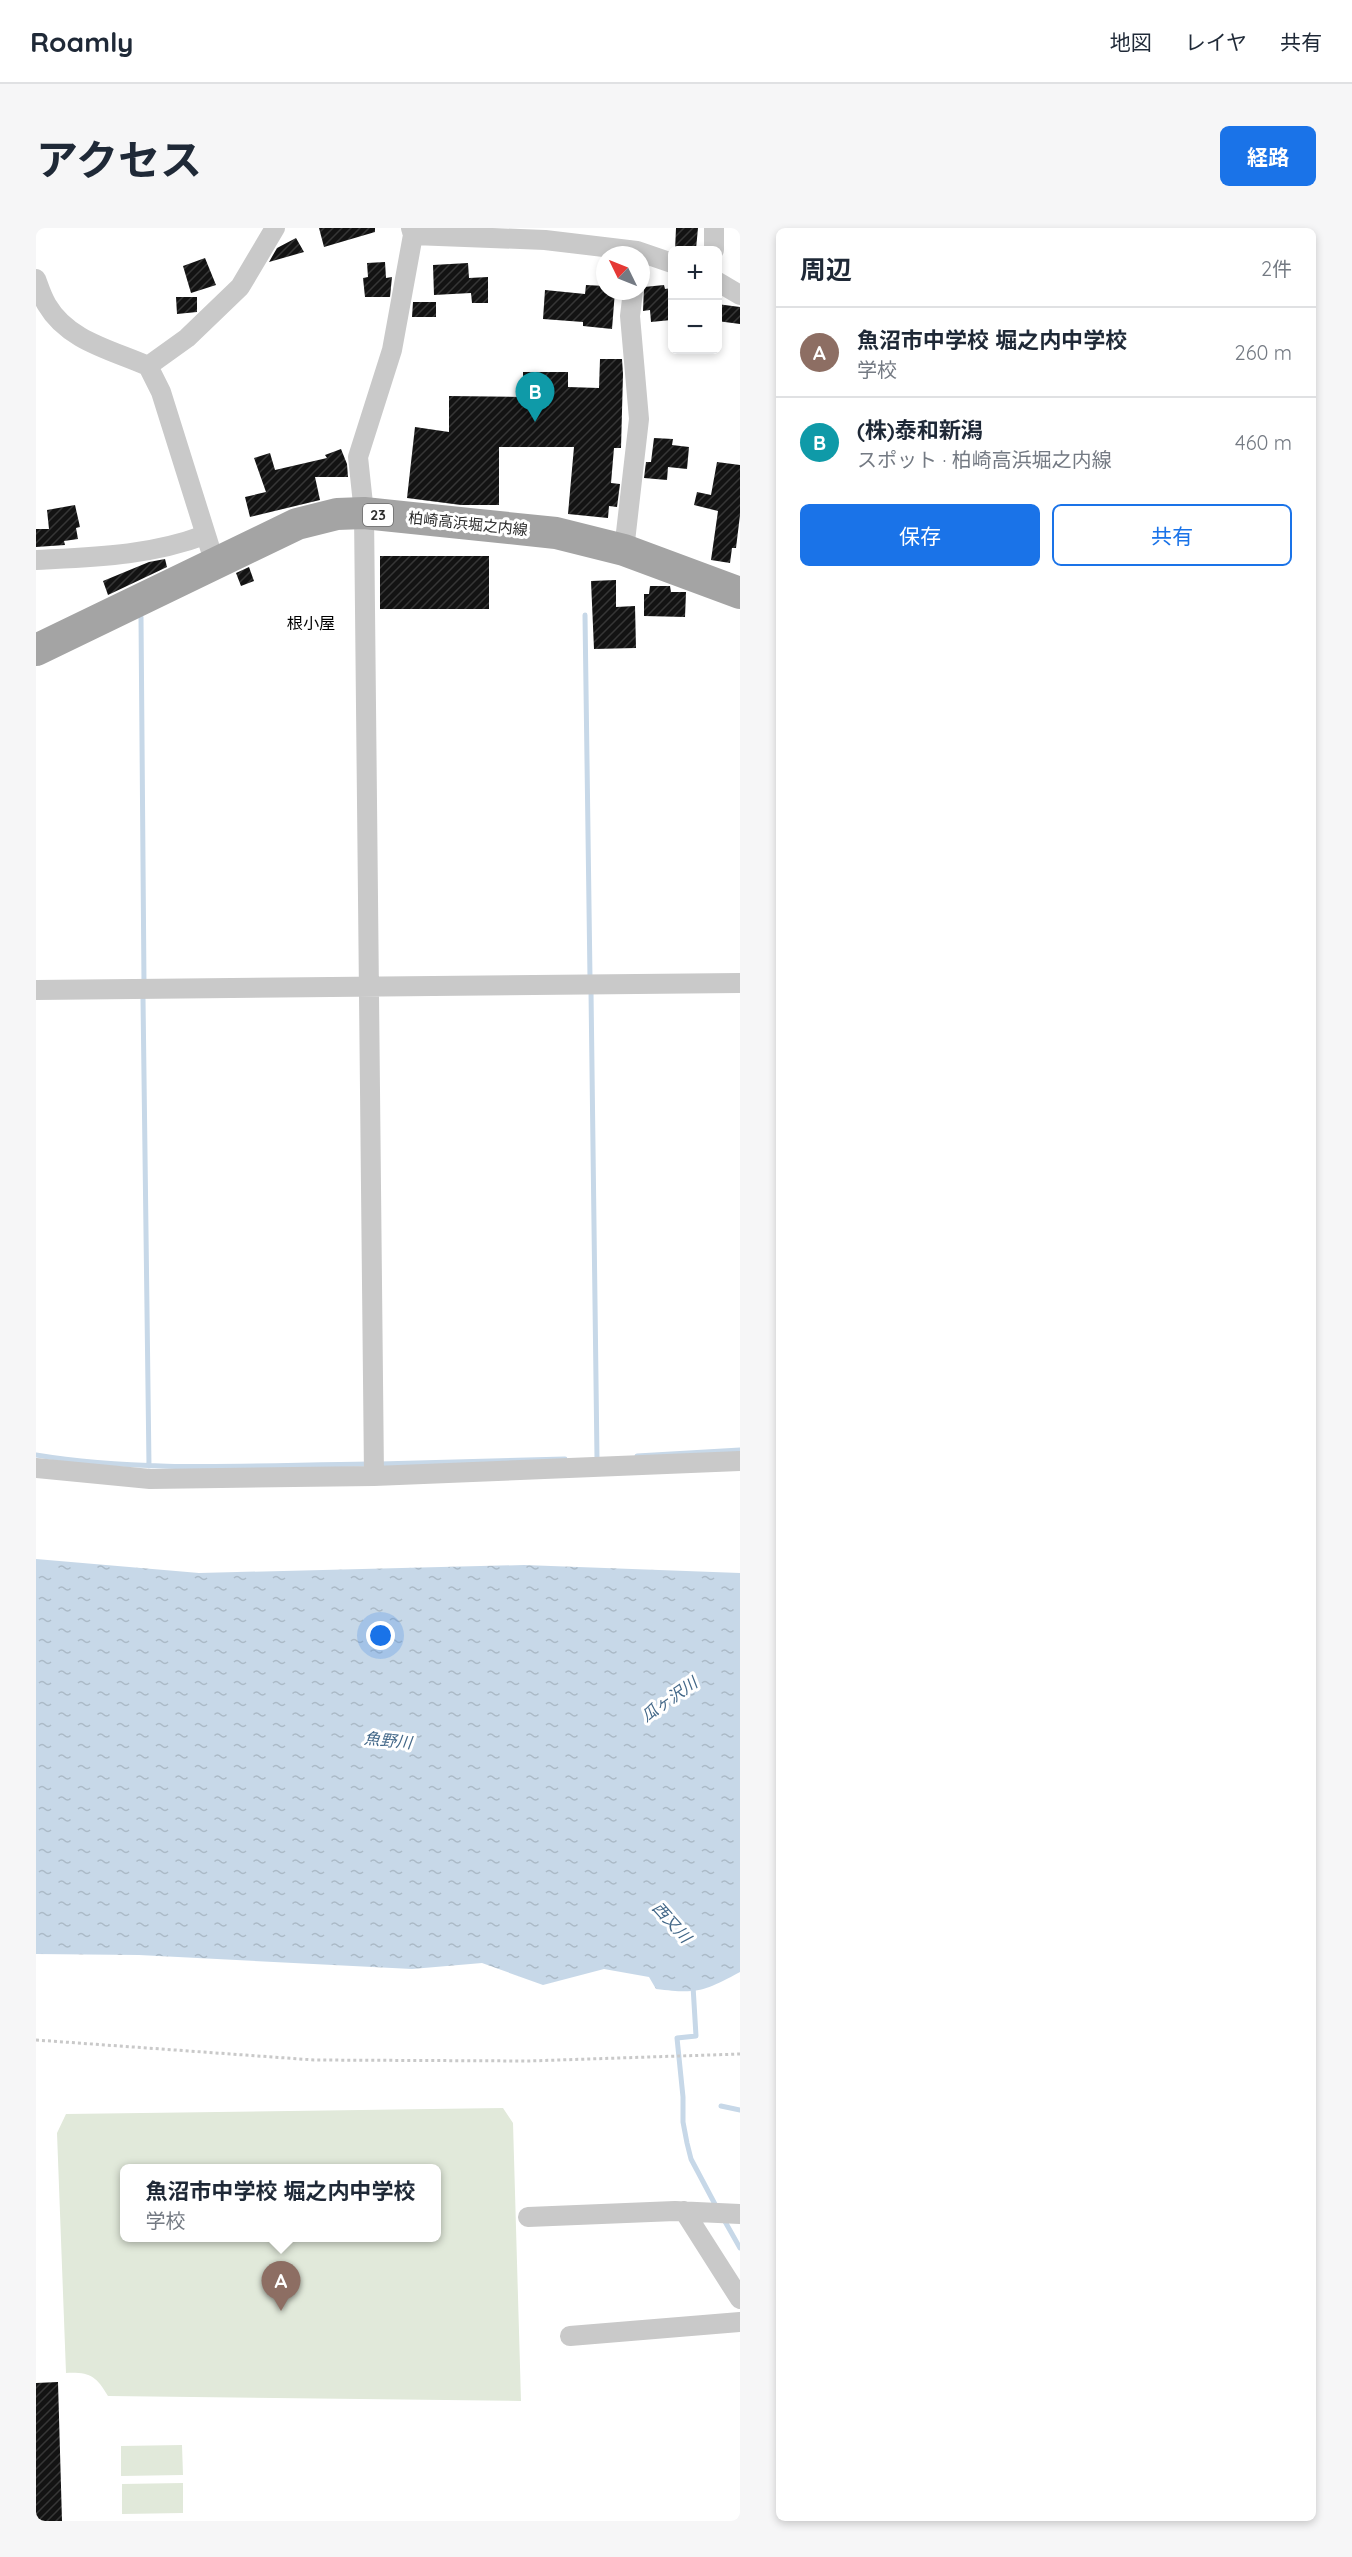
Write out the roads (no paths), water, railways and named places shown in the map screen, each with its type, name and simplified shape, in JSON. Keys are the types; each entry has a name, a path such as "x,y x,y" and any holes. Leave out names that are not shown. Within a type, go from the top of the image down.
{"main road":[{"name":"柏崎高浜堀之内線","path":"36,650 210,550 337,514 364,513 556,533 624,550 740,593"}],"street":[{"path":"148,366 187,339 240,287 275,228"},
{"path":"714,228 714,246"},
{"path":"374,1476 364,513 358,457 392,350 412,232 544,234 603,246"},
{"path":"650,257 668,262"},
{"path":"36,279 47,305 64,326 78,337 148,366 161,392 210,550"},
{"path":"722,285 740,295"},
{"path":"624,550 639,419 630,316 632,300"},
{"path":"36,560 125,556 188,542 210,550"},
{"path":"36,990 740,983"},
{"path":"36,1468 150,1479 374,1476 740,1461"},
{"path":"528,2217 689,2212 737,2214"},
{"path":"689,2212 740,2299"},
{"path":"570,2336 740,2322"}],"water":[{"path":"36,1559 199,1573 524,1565 740,1573 740,1972 700,1990 681,1991 656,1989 649,1977 604,1969 543,1985 482,1963 412,1969 139,1955 36,1954"}],"waterway":[{"path":"585,615 590,978"},
{"path":"141,617 144,984"},
{"path":"591,991 597,1458"},
{"path":"143,998 149,1466"},
{"path":"637,1456 740,1450"},
{"path":"36,1455 77,1461 160,1466 369,1464"},
{"path":"380,1464 565,1459"},
{"name":"西又川","path":"693,1986 696,2036 677,2038 683,2122 691,2159 717,2208"},
{"path":"721,2106 740,2110"},
{"name":"西又川","path":"723,2218 740,2248"}],"place":[{"name":"(株)泰和新潟","path":"535,422"},
{"name":"魚沼市中学校 堀之内中学校","path":"281,2311"}],"district":[{"name":"根小屋","path":"311,623"}],"water label":[{"name":"瓜ヶ沢川","path":"669,1699"},
{"name":"魚野川","path":"388,1740"}]}
